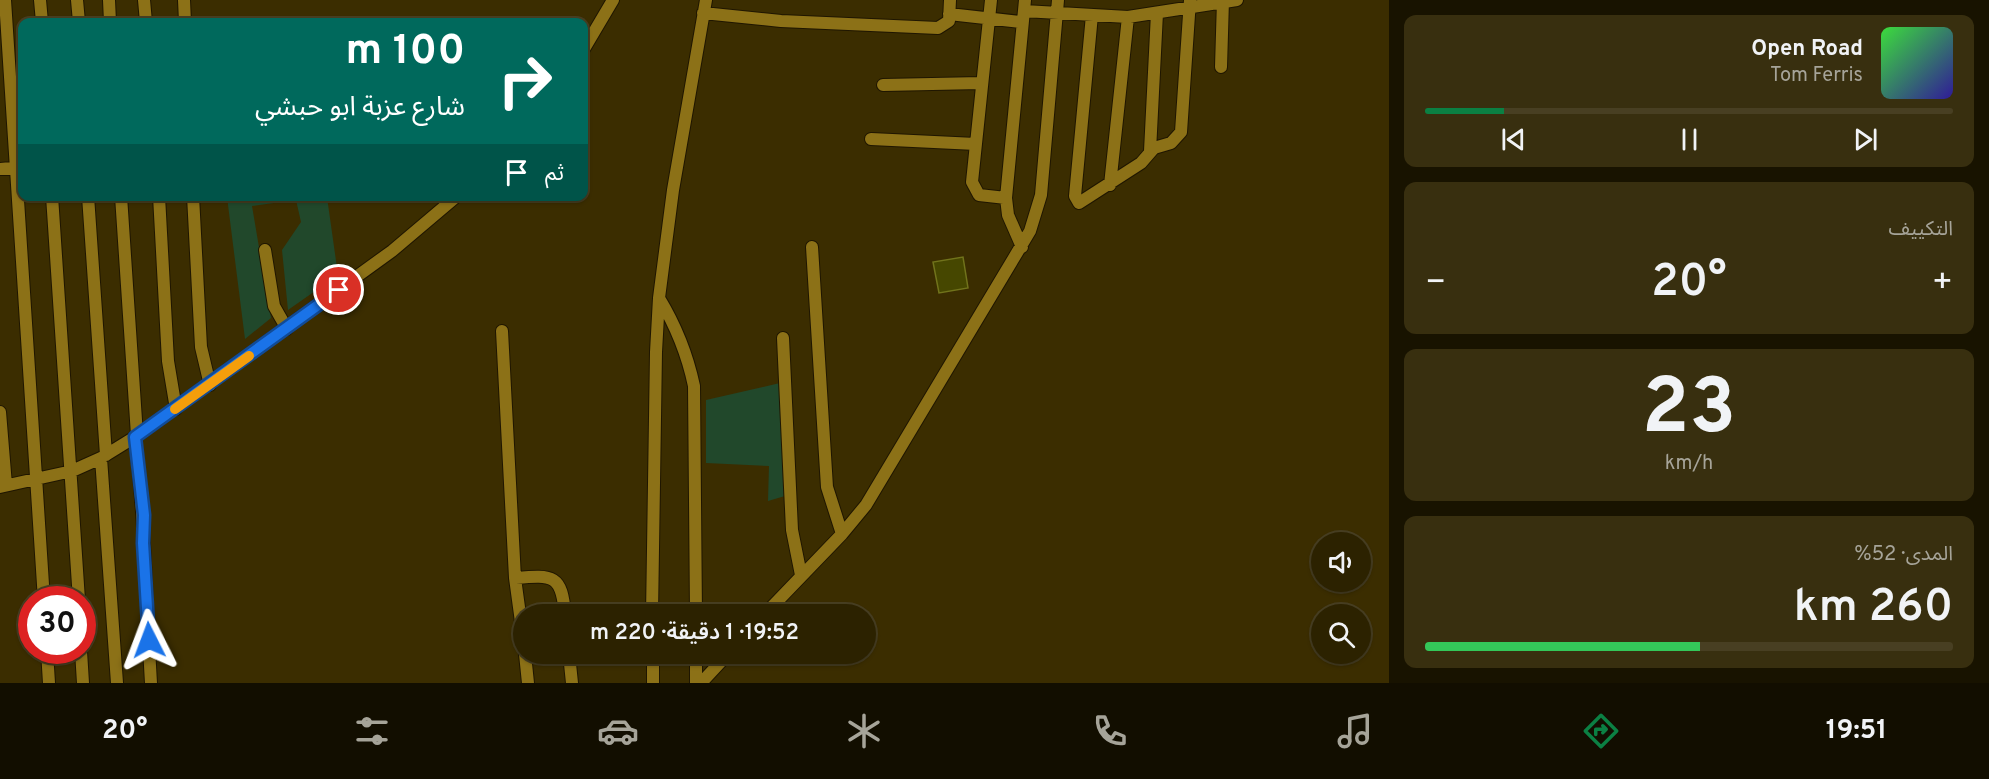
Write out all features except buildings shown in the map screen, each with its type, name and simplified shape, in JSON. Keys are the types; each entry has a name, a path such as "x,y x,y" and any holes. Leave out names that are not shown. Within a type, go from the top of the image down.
{"street":[{"path":"5,0 18,145"},
{"path":"40,0 42,18"},
{"path":"76,0 78,18"},
{"path":"109,0 110,18"},
{"path":"144,0 146,18"},
{"path":"184,0 185,18"},
{"path":"588,42 613,0"},
{"path":"652,604 659,298 673,190 706,0"},
{"path":"703,13 792,22 938,28 949,21 951,0"},
{"path":"991,0 972,182 975,189 986,197 1006,198"},
{"path":"774,604 842,534 866,505 1022,247 1041,195 1058,0"},
{"path":"949,14 989,18 1023,11 1128,17 1157,13 1189,4 1237,0"},
{"path":"1221,67 1223,1"},
{"path":"1150,151 1171,143 1181,132 1189,4"},
{"path":"1022,247 1008,215 1006,198 1023,11"},
{"path":"1092,15 1076,200 1084,202 1142,163 1150,151 1157,13"},
{"path":"1110,185 1128,17"},
{"path":"883,85 981,84"},
{"path":"871,139 976,144"},
{"path":"0,169 18,167"},
{"path":"22,201 43,586"},
{"path":"52,201 78,586"},
{"path":"88,201 117,683"},
{"path":"122,201 136,436 144,515 143,543 152,683"},
{"path":"159,201 168,361 176,409"},
{"path":"193,201 200,338 210,385"},
{"path":"0,412 3,486 72,471 104,457 210,385 392,251 451,201"},
{"path":"812,247 827,487 842,534"},
{"path":"264,250 274,306 286,329"},
{"path":"659,298 675,325 687,355 694,386 696,604"},
{"path":"502,332 515,578 519,604"},
{"path":"783,338 792,530 801,575"},
{"path":"515,578 542,576 553,578 561,585 564,604"},
{"path":"48,664 49,683"},
{"path":"82,664 83,683"},
{"path":"526,664 528,683"},
{"path":"570,664 573,683"},
{"path":"653,664 653,683"},
{"path":"696,664 696,683"},
{"path":"701,683 719,664"}],"green space":[{"path":"228,201 289,201 252,206 271,318 245,339"},
{"path":"296,201 328,201 338,275 288,310 282,250 301,222"},
{"path":"780,383 785,496 768,501 769,466 706,463 706,400"}],"slow traffic":[{"path":"175,409 249,356"}],"route":[{"path":"149,640 143,543 144,515 135,437 339,290"}]}
